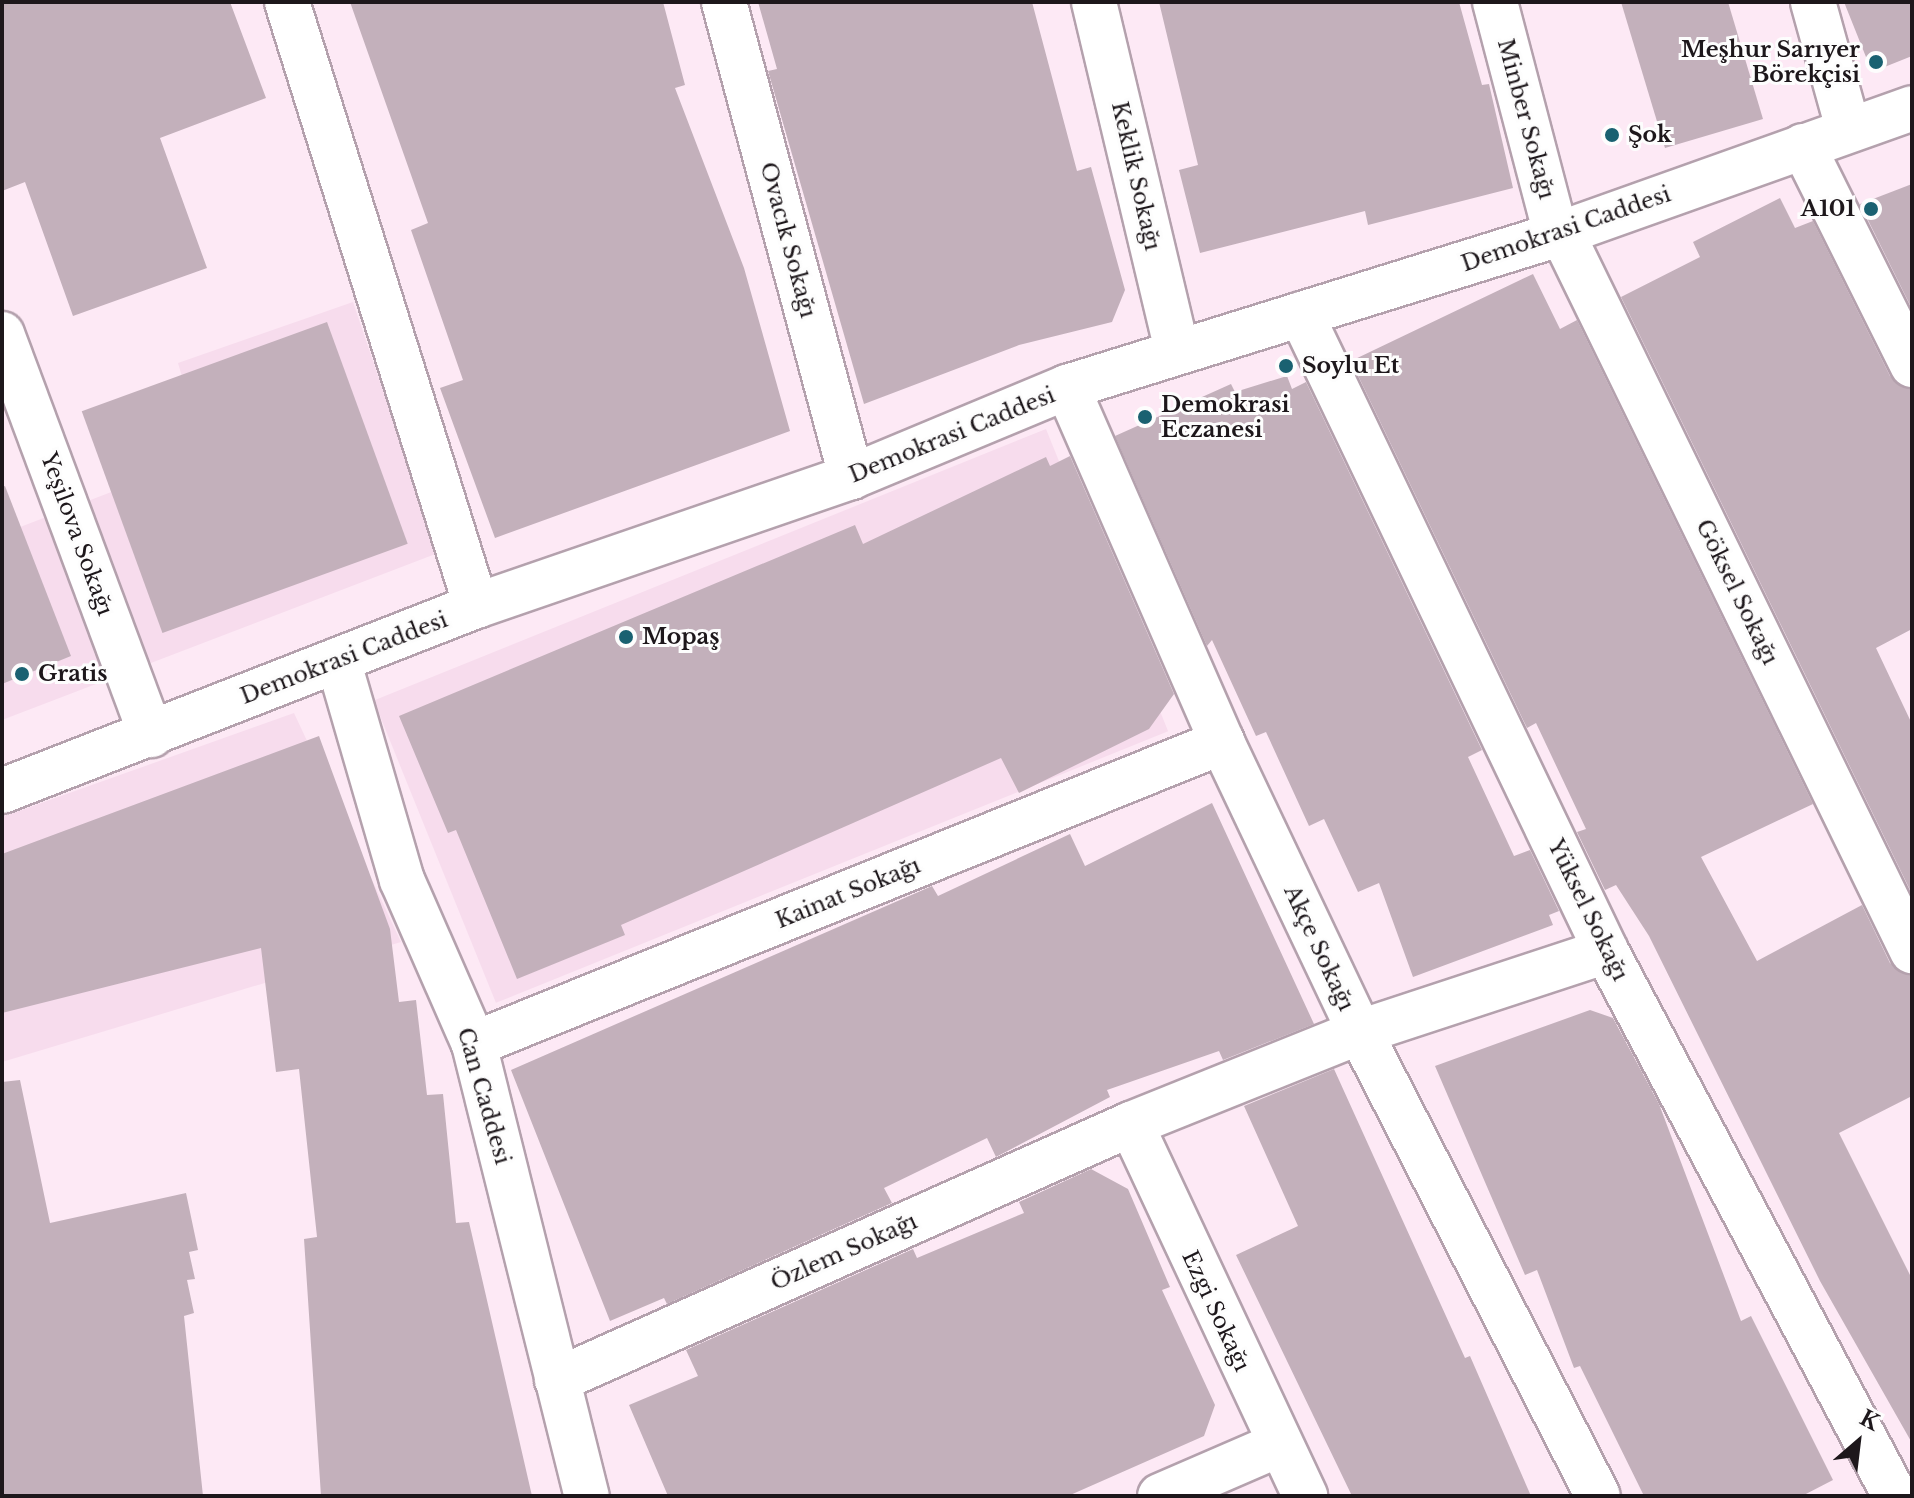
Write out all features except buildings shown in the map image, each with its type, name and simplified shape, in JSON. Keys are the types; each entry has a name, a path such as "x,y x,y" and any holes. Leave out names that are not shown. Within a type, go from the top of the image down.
{"street":[{"path":"287,2 476,606"},
{"name":"Ovacık Sokağı","path":"724,2 851,477"},
{"name":"Keklik Sokağı","path":"1094,2 1177,350"},
{"name":"Minber Sokağı","path":"1495,2 1559,234"},
{"path":"1813,2 1848,128"},
{"name":"Demokrasi Caddesi","path":"2,791 476,606 851,477 1067,387 1177,350 1559,234 1848,128 1912,108"},
{"path":"1803,146 1912,365"},
{"name":"Göksel Sokağı","path":"1559,234 1912,951"},
{"name":"Yüksel Sokağı","path":"1301,314 1606,951 1895,1496"},
{"name":"Yeşilova Sokağı","path":"2,334 151,735"},
{"name":"Akçe Sokağı","path":"1067,387 1222,742 1360,1032 1598,1496"},
{"name":"Can Caddesi","path":"338,660 402,880 474,1044 587,1496"},
{"name":"Kainat Sokağı","path":"474,1044 1222,742"},
{"name":"Özlem Sokağı","path":"557,1380 1131,1124 1360,1032 1606,951"},
{"name":"Ezgi Sokağı","path":"1131,1124 1278,1445 1305,1496"},
{"path":"1160,1496 1278,1445"}],"shaded area":[{"path":"353,302 438,553 2,720 2,534 205,456 178,363"},
{"path":"1046,429 1168,731 496,1003 374,701"},
{"path":"294,713 401,942 2,1062 2,817"}],"place":[{"name":"Meşhur Sarıyer Börekçisi","path":"1876,62"},
{"name":"Şok","path":"1612,135"},
{"name":"A101","path":"1871,209"},
{"name":"Soylu Et","path":"1286,366"},
{"name":"Demokrasi Eczanesi","path":"1145,417"},
{"name":"Mopaş","path":"626,637"},
{"name":"Gratis","path":"22,674"}]}
